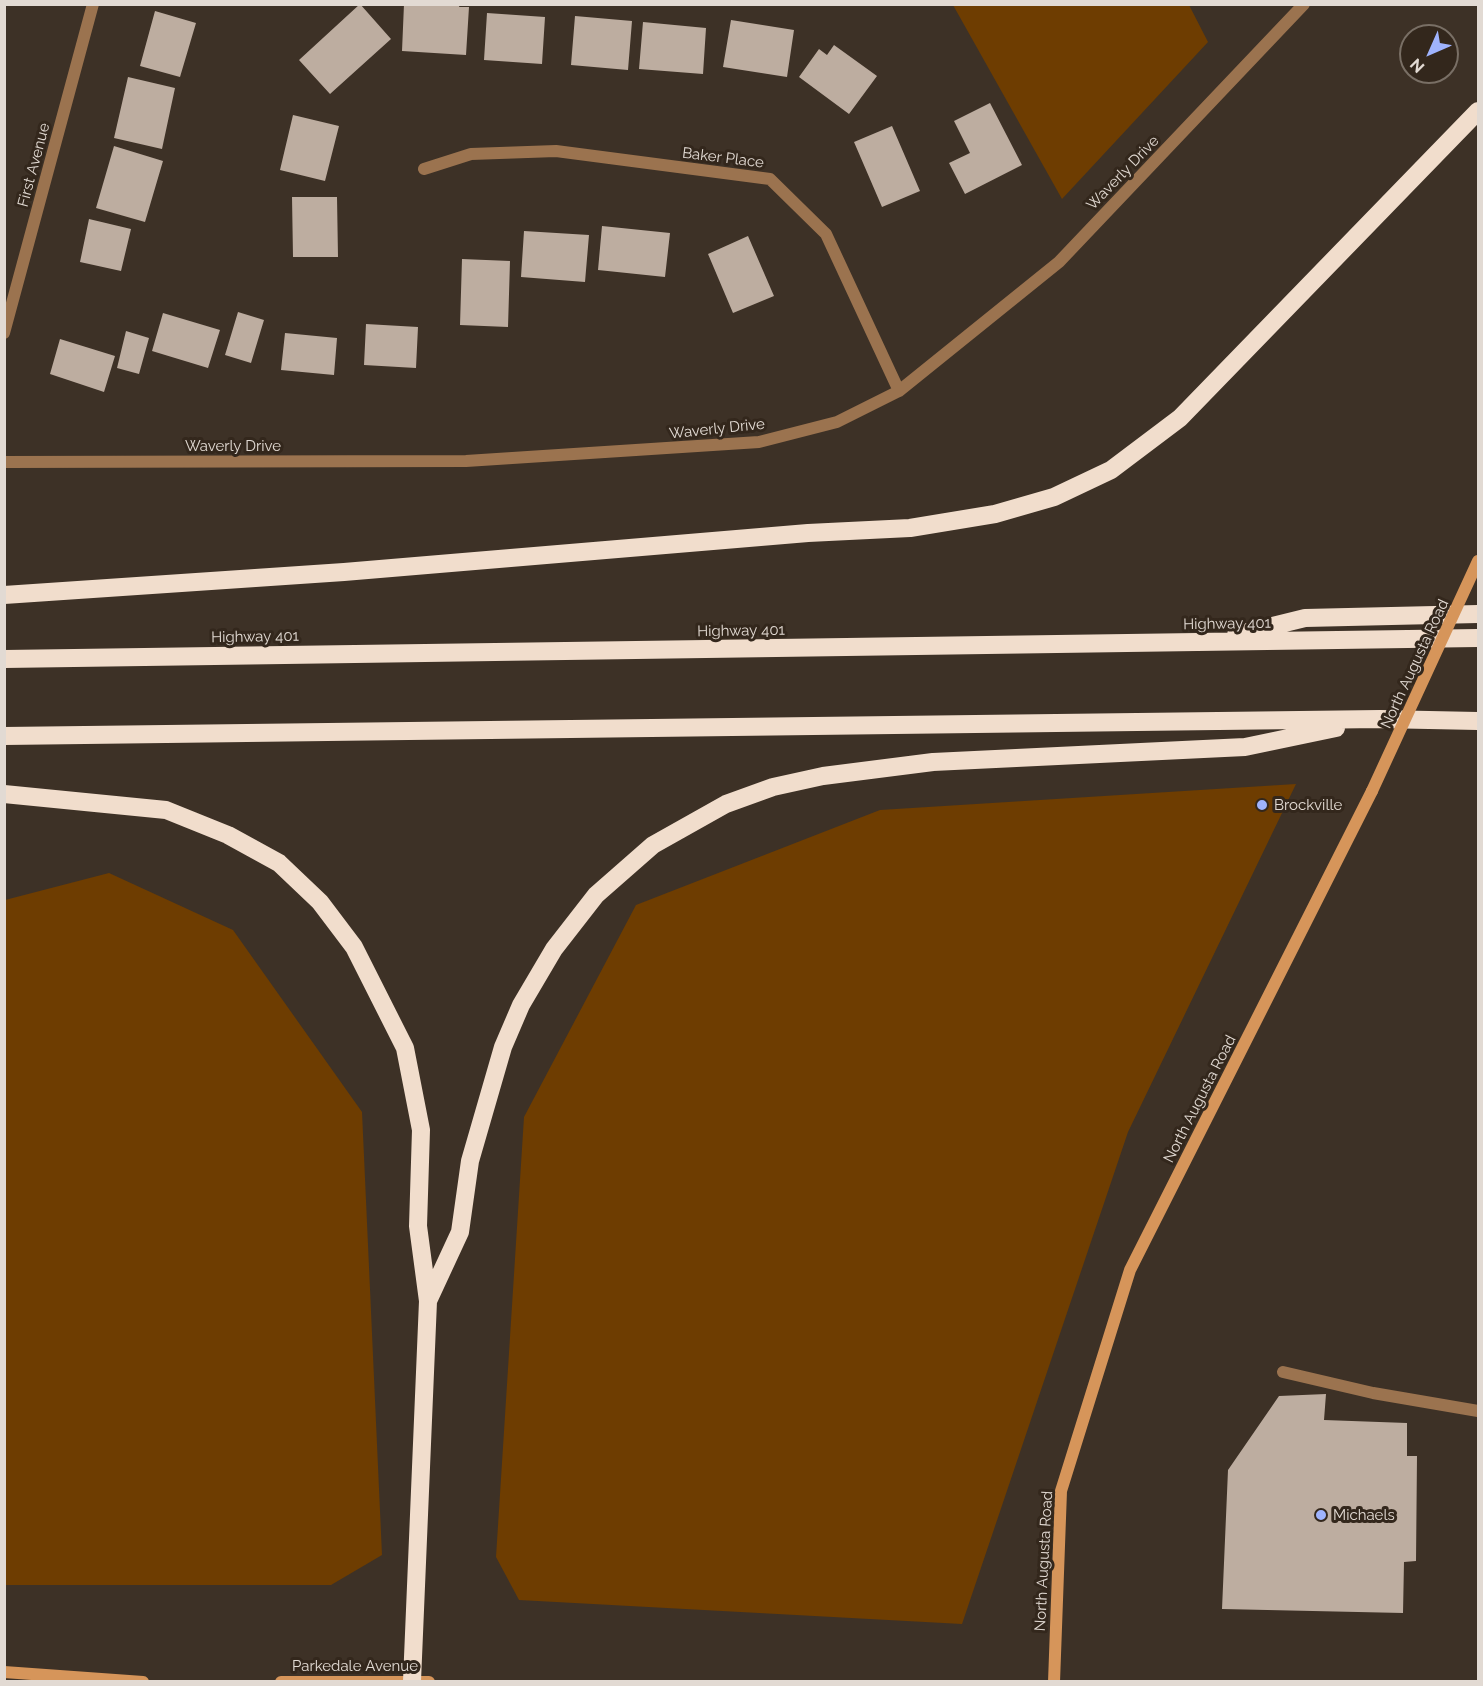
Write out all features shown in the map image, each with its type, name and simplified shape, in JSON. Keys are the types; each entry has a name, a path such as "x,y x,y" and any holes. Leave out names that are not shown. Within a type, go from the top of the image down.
{"highway":[{"path":"4,595 344,572 808,532 910,528 994,514 1054,497 1111,470 1180,418 1479,111"},
{"path":"1206,642 1305,618 1479,614"},
{"name":"Highway 401","path":"4,659 1479,638"},
{"path":"428,1301 460,1232 470,1161 503,1047 521,1005 554,949 596,895 653,845 726,804 773,787 824,776 933,762 1245,747 1380,719"},
{"path":"4,736 1380,719 1479,721"},
{"path":"4,794 166,810 228,835 279,863 320,902 354,947 405,1048 421,1130 418,1226 428,1301 412,1681"}],"main road":[{"name":"North Augusta Road","path":"1054,1682 1061,1491 1130,1270 1372,791 1479,561"},
{"path":"4,1672 144,1682"},
{"name":"Parkedale Avenue","path":"281,1682 429,1682"}],"street":[{"name":"First Avenue","path":"4,333 93,4"},
{"name":"Waverly Drive","path":"4,462 466,461 759,442 837,422 899,391 1059,262 1304,4"},
{"name":"Baker Place","path":"424,169 471,154 556,152 770,179 826,234 899,391"},
{"path":"1283,1372 1373,1393 1479,1411"}],"shaded area":[{"path":"953,5 1189,5 1208,42 1062,199"},
{"path":"1296,784 1128,1132 962,1624 519,1600 496,1557 524,1117 636,905 880,810"},
{"path":"109,873 233,930 362,1112 382,1555 331,1585 5,1585 5,900"}],"building":[{"path":"360,4 391,39 330,94 299,60"},
{"path":"404,4 460,4 459,7 469,7 466,55 402,51"},
{"path":"155,11 196,23 180,77 140,66"},
{"path":"487,13 545,17 542,64 484,60"},
{"path":"575,16 632,21 628,70 571,65"},
{"path":"731,20 794,30 787,77 723,67"},
{"path":"643,22 706,28 703,74 639,69"},
{"path":"834,45 877,76 849,114 799,77 819,49 827,55"},
{"path":"128,77 175,88 162,149 114,138"},
{"path":"990,103 1022,165 965,194 949,163 970,153 954,121"},
{"path":"293,115 339,126 325,181 280,170"},
{"path":"892,126 920,191 882,207 854,142"},
{"path":"114,146 163,161 145,222 96,208"},
{"path":"292,197 337,197 338,257 293,257"},
{"path":"89,219 131,229 121,271 80,262"},
{"path":"602,226 670,233 665,277 598,270"},
{"path":"524,231 589,235 585,282 521,277"},
{"path":"748,236 774,296 733,313 708,254"},
{"path":"462,259 510,261 508,327 460,325"},
{"path":"238,312 264,320 251,363 225,355"},
{"path":"163,313 220,330 208,368 152,351"},
{"path":"366,324 418,327 416,368 364,365"},
{"path":"126,331 149,338 139,374 117,368"},
{"path":"285,333 337,338 334,375 281,370"},
{"path":"60,339 115,356 104,392 50,374"},
{"name":"Michaels","path":"1326,1394 1324,1420 1407,1423 1407,1456 1417,1456 1416,1561 1404,1562 1403,1613 1222,1609 1228,1470 1279,1396"}],"place":[{"name":"Brockville","path":"1262,805"},
{"name":"Michaels","path":"1321,1515"}]}
